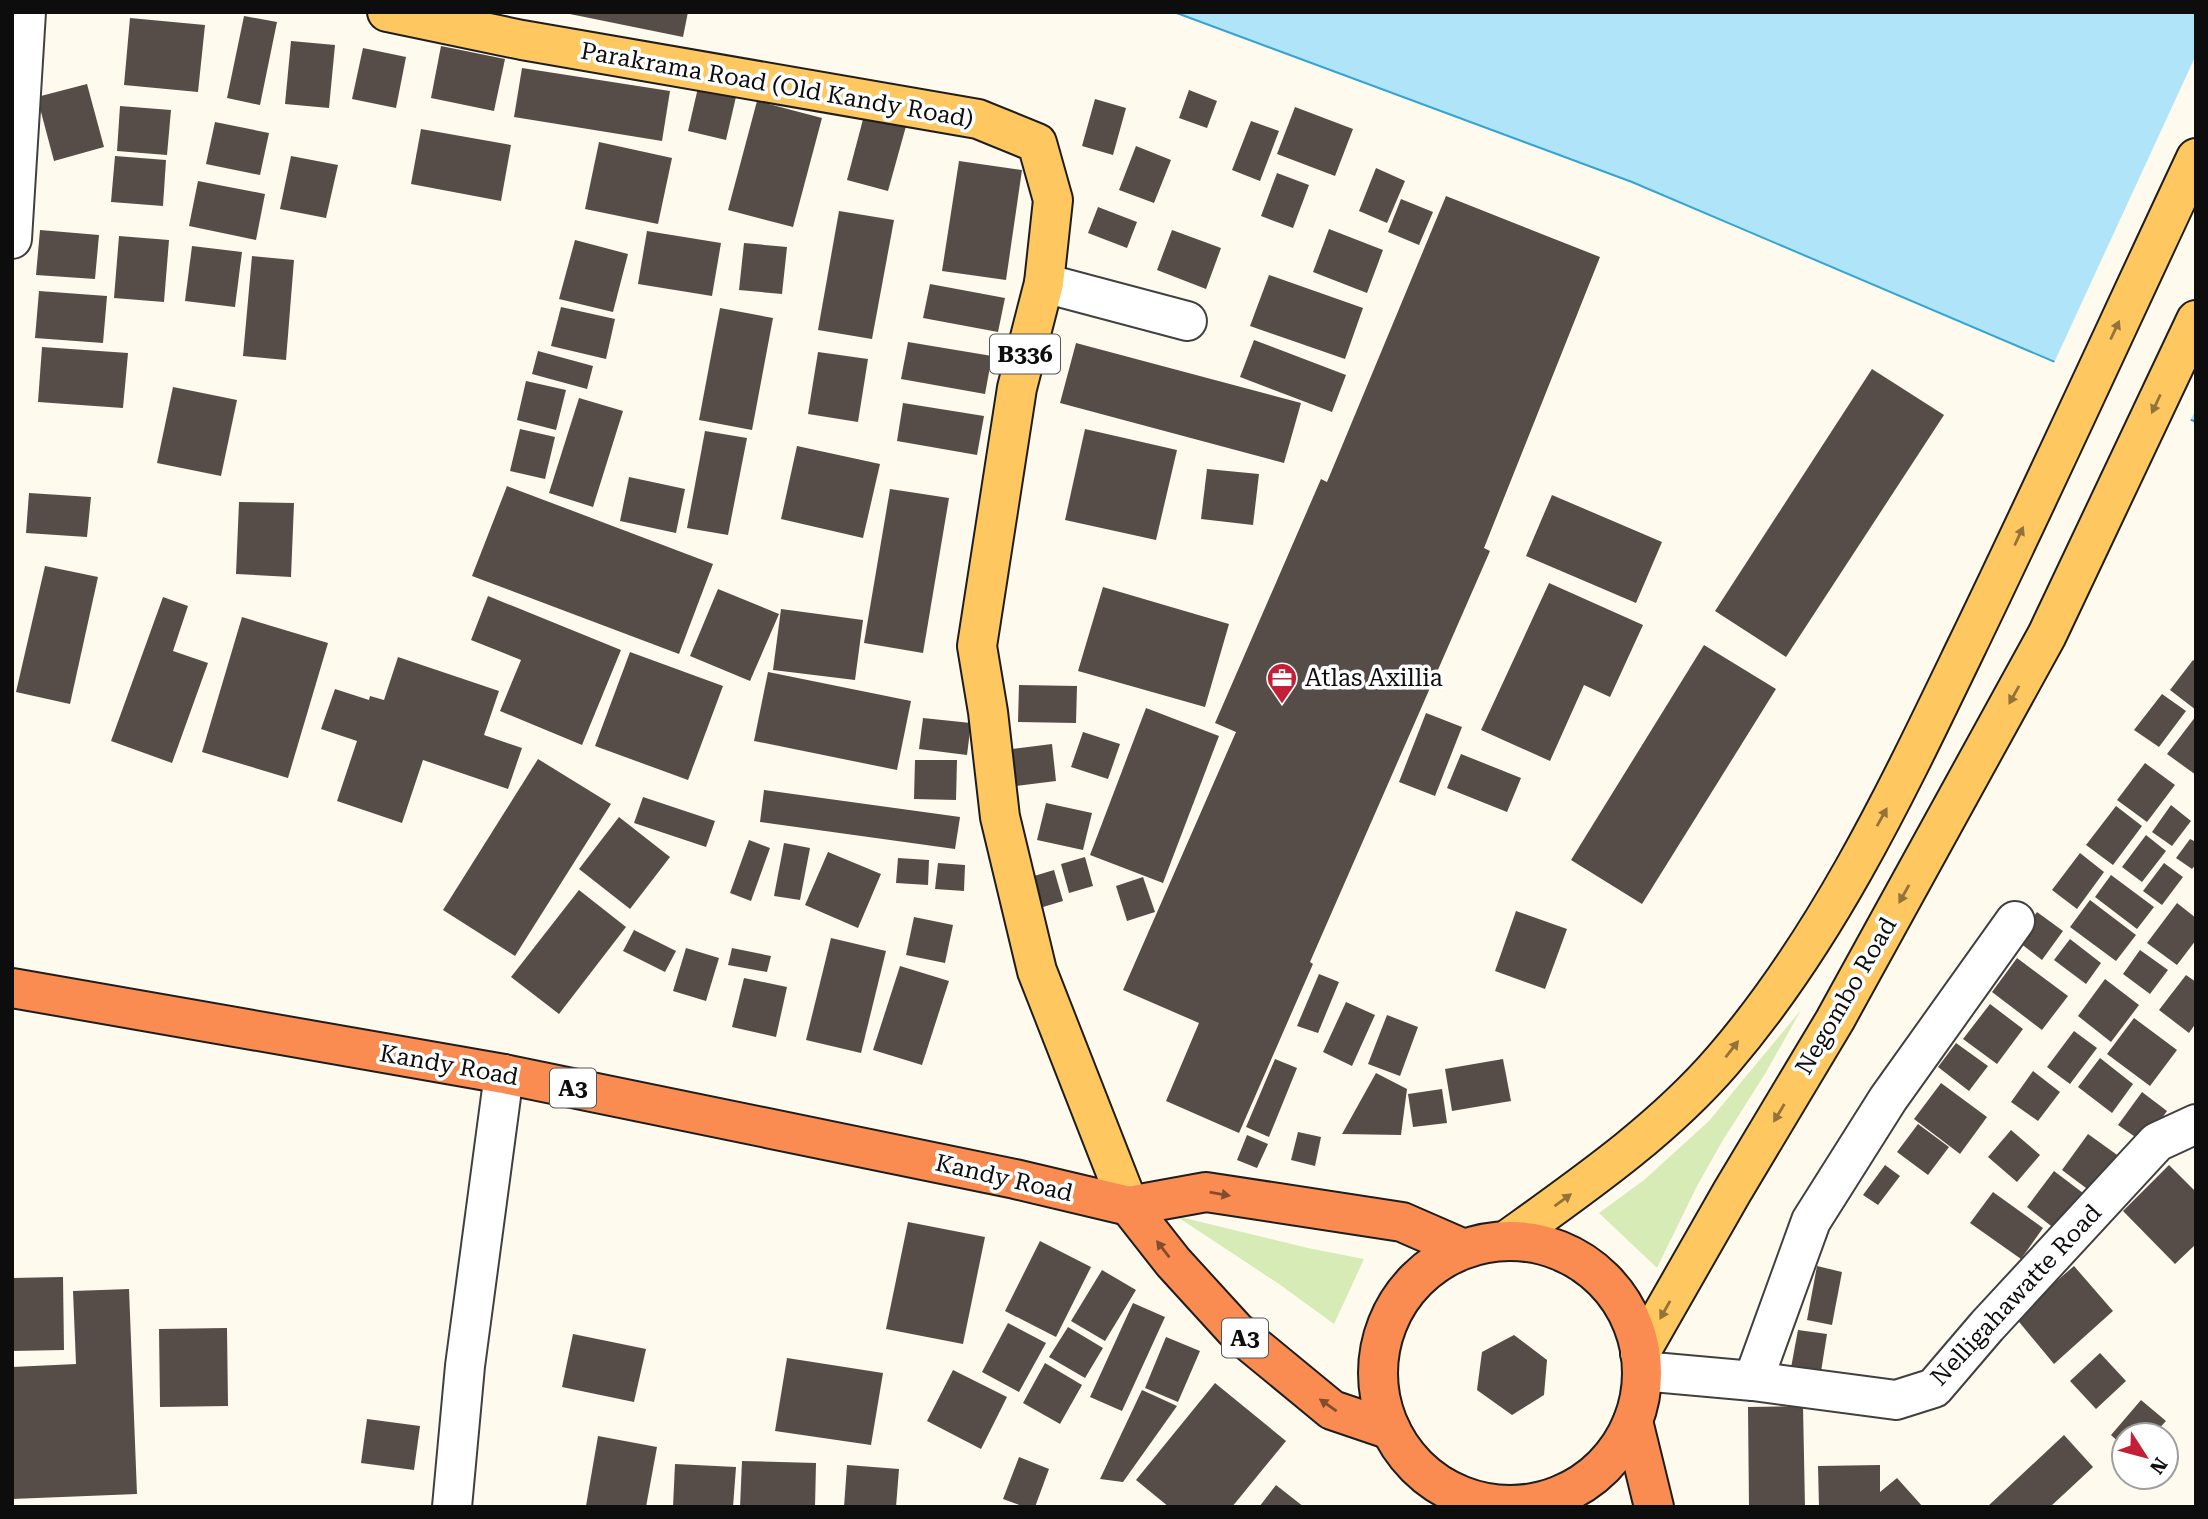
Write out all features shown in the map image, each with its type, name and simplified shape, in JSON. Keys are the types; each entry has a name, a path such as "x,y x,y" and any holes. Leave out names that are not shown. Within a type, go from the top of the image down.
{"highway":[{"name":"Kandy Road","path":"12,988 504,1074 780,1129 1129,1206 1206,1192 1402,1222 1464,1249"},
{"name":"A3","path":"1129,1206 1173,1262 1236,1331 1332,1410 1391,1430"},
{"path":"1527,1240 1564,1251 1596,1272 1622,1300 1637,1334 1641,1362 1638,1405 1633,1422 1612,1456 1598,1472 1546,1500 1527,1504 1486,1504 1470,1502 1451,1492 1422,1472 1399,1446 1382,1410 1378,1368 1387,1325 1410,1287 1443,1258 1464,1249 1485,1242 1527,1240"},
{"path":"1633,1422 1654,1507"}],"main road":[{"name":"Parakrama Road (Old Kandy Road)","path":"387,12 522,40 978,119 1037,143 1053,200 1044,283 1017,388 978,646 1000,817 1037,971 1129,1206"},
{"path":"1507,1240 1613,1161 1670,1112 1722,1060 1811,941 1903,779 2196,158"},
{"name":"Negombo Road","path":"1641,1362 1732,1192 1835,1020 2047,635 2196,320"}],"street":[{"path":"12,239 26,12"},
{"path":"1044,283 1187,321"},
{"path":"1754,1381 1811,1220 1888,1099 2015,921"},
{"path":"452,1507 465,1366 504,1074"},
{"name":"Nelligahawatte Road","path":"1641,1362 1754,1381 1896,1400 1934,1388 1987,1326 2157,1142 2196,1124"}],"green space":[{"path":"1801,1010 1697,1186 1657,1268 1599,1213 1644,1180 1709,1121"},
{"path":"1176,1216 1308,1248 1364,1259 1334,1324"}],"water":[{"path":"1174,12 2196,12 2196,422 1632,182"}],"pier":[{"path":"2196,55 2196,409 2189,423 2053,365"}],"building":[{"path":"560,12 688,12 683,37"},
{"path":"244,16 277,22 260,105 227,98"},
{"path":"130,18 205,25 198,92 124,85"},
{"path":"291,41 335,45 329,108 285,104"},
{"path":"441,46 505,59 494,111 431,98"},
{"path":"363,48 406,57 396,108 352,99"},
{"path":"522,68 670,91 662,141 514,117"},
{"path":"700,79 738,88 726,140 688,131"},
{"path":"87,84 104,147 54,161 37,97"},
{"path":"1189,90 1217,101 1207,128 1179,118"},
{"path":"1095,99 1126,108 1113,155 1082,146"},
{"path":"757,101 822,118 793,227 728,210"},
{"path":"120,106 171,110 167,155 117,151"},
{"path":"1295,107 1353,129 1335,176 1277,154"},
{"path":"866,108 908,119 888,191 847,180"},
{"path":"1251,121 1279,131 1260,181 1232,170"},
{"path":"215,122 269,133 260,175 206,164"},
{"path":"421,129 511,145 501,201 411,184"},
{"path":"599,142 672,158 658,224 585,209"},
{"path":"1136,146 1171,160 1154,203 1119,190"},
{"path":"115,156 166,160 163,206 111,202"},
{"path":"291,156 338,165 326,218 280,209"},
{"path":"959,161 1022,170 1006,280 942,271"},
{"path":"1376,168 1405,181 1387,223 1359,211"},
{"path":"1277,173 1309,185 1293,228 1261,216"},
{"path":"198,181 265,194 256,240 189,226"},
{"path":"1446,196 1600,257 1484,548 1490,551 1310,962 1313,964 1239,1133 1166,1101 1199,1023 1123,990 1236,732 1215,723 1321,479 1327,482"},
{"path":"1401,199 1433,212 1419,245 1388,232"},
{"path":"1098,207 1137,222 1127,248 1088,233"},
{"path":"839,211 894,220 872,339 818,330"},
{"path":"1329,229 1383,250 1367,293 1313,272"},
{"path":"40,230 99,235 95,279 36,275"},
{"path":"1172,230 1221,248 1206,289 1157,270"},
{"path":"647,231 721,243 712,296 638,284"},
{"path":"119,236 169,240 164,302 114,298"},
{"path":"575,240 628,254 613,312 559,299"},
{"path":"744,243 787,247 782,294 739,290"},
{"path":"192,246 242,252 235,307 185,301"},
{"path":"252,256 294,260 286,360 243,356"},
{"path":"1269,275 1363,308 1345,359 1250,326"},
{"path":"930,284 1005,298 998,332 923,318"},
{"path":"39,291 107,296 103,343 35,338"},
{"path":"561,307 615,319 606,359 551,346"},
{"path":"720,308 773,318 752,430 699,420"},
{"path":"1254,340 1346,375 1332,412 1240,377"},
{"path":"908,342 992,356 985,394 901,379"},
{"path":"1076,343 1301,403 1284,463 1060,403"},
{"path":"42,347 128,353 123,408 38,402"},
{"path":"538,351 593,366 587,389 532,374"},
{"path":"818,352 868,359 858,422 808,414"},
{"path":"1872,369 1944,415 1786,657 1715,611"},
{"path":"526,381 566,390 556,430 517,420"},
{"path":"173,387 237,400 221,476 157,463"},
{"path":"579,398 623,411 593,507 549,493"},
{"path":"903,403 984,416 977,455 897,441"},
{"path":"520,429 555,437 545,479 510,471"},
{"path":"1085,429 1177,450 1156,540 1065,520"},
{"path":"705,431 747,438 728,535 687,528"},
{"path":"797,446 880,464 863,538 781,519"},
{"path":"1207,469 1259,474 1253,525 1201,519"},
{"path":"629,477 685,489 676,533 620,521"},
{"path":"507,486 713,564 679,654 472,576"},
{"path":"890,489 949,498 923,653 864,643"},
{"path":"29,493 91,497 87,537 26,533"},
{"path":"1552,495 1662,542 1636,603 1526,556"},
{"path":"239,502 294,503 291,577 236,574"},
{"path":"45,566 98,577 70,704 16,692"},
{"path":"1549,583 1643,625 1610,697 1584,685 1550,761 1481,730"},
{"path":"1103,587 1229,624 1205,707 1078,671"},
{"path":"718,589 779,614 750,681 690,656"},
{"path":"488,596 621,650 582,745 500,711 521,660 471,640"},
{"path":"163,597 188,606 173,651 208,663 172,763 111,741"},
{"path":"781,609 863,620 855,680 773,670"},
{"path":"242,617 328,643 288,778 202,752"},
{"path":"1704,645 1776,689 1642,904 1571,860"},
{"path":"630,652 723,686 688,780 595,746"},
{"path":"398,657 499,691 484,735 522,748 508,789 423,760 402,823 337,801 357,741 321,729 335,689 369,700 370,696 384,700"},
{"path":"2193,660 2196,662 2196,710 2170,690"},
{"path":"768,672 911,701 897,770 754,741"},
{"path":"1019,685 1077,686 1076,723 1018,722"},
{"path":"2162,694 2186,711 2159,747 2134,730"},
{"path":"1146,708 1219,736 1163,883 1090,855"},
{"path":"1426,713 1462,727 1435,796 1399,782"},
{"path":"2196,716 2196,775 2167,754"},
{"path":"923,718 971,723 967,755 919,749"},
{"path":"1083,732 1120,744 1108,779 1071,767"},
{"path":"1052,744 1056,781 1008,787 1004,750"},
{"path":"1461,754 1521,778 1507,812 1447,788"},
{"path":"538,759 611,804 515,956 443,910"},
{"path":"915,760 957,760 956,800 914,799"},
{"path":"2145,763 2175,785 2147,822 2117,800"},
{"path":"764,790 960,817 955,849 760,822"},
{"path":"643,797 715,821 706,847 634,823"},
{"path":"1046,803 1092,813 1083,850 1037,840"},
{"path":"2171,805 2191,821 2172,846 2152,832"},
{"path":"2116,806 2142,826 2113,865 2086,845"},
{"path":"619,817 670,857 630,909 579,869"},
{"path":"2146,835 2166,851 2142,882 2122,867"},
{"path":"2190,839 2196,842 2196,864 2192,869 2176,858"},
{"path":"749,840 770,848 751,901 730,893"},
{"path":"784,843 810,848 800,900 774,896"},
{"path":"828,852 881,874 858,928 805,905"},
{"path":"2080,853 2104,872 2077,909 2052,890"},
{"path":"1085,857 1093,886 1069,893 1061,864"},
{"path":"898,858 929,860 928,885 896,883"},
{"path":"938,863 965,865 964,891 935,889"},
{"path":"2164,863 2183,877 2162,905 2143,891"},
{"path":"1054,870 1063,901 1033,910 1024,879"},
{"path":"2111,875 2154,907 2137,929 2095,897"},
{"path":"1143,877 1155,912 1127,921 1116,886"},
{"path":"579,890 626,927 559,1014 511,977"},
{"path":"2090,900 2136,935 2116,961 2070,927"},
{"path":"2177,903 2196,918 2196,940 2177,965 2147,943"},
{"path":"1516,911 1567,929 1545,989 1495,971"},
{"path":"2037,912 2063,931 2042,960 2016,940"},
{"path":"914,917 953,925 945,963 906,955"},
{"path":"634,930 676,951 665,972 623,951"},
{"path":"831,938 886,951 861,1053 806,1040"},
{"path":"2070,939 2101,963 2086,984 2054,960"},
{"path":"686,948 719,958 706,1001 673,991"},
{"path":"732,948 771,956 767,972 728,965"},
{"path":"2140,950 2168,970 2150,994 2123,974"},
{"path":"2017,958 2068,996 2042,1030 1992,992"},
{"path":"900,966 949,981 922,1065 873,1050"},
{"path":"1319,974 1339,982 1318,1033 1297,1026"},
{"path":"2186,975 2196,982 2196,1023 2189,1033 2159,1010"},
{"path":"744,978 787,987 776,1037 732,1027"},
{"path":"2105,979 2139,1005 2111,1042 2078,1016"},
{"path":"1346,1002 1375,1015 1352,1066 1323,1052"},
{"path":"1990,1004 2023,1029 1997,1064 1963,1039"},
{"path":"1387,1015 1418,1027 1400,1076 1368,1064"},
{"path":"2134,1018 2177,1050 2150,1086 2107,1054"},
{"path":"2074,1031 2097,1048 2070,1084 2047,1067"},
{"path":"1956,1043 1988,1066 1969,1091 1938,1067"},
{"path":"2100,1058 2133,1084 2112,1113 2078,1087"},
{"path":"1275,1059 1297,1068 1269,1137 1246,1127"},
{"path":"1503,1059 1511,1101 1452,1111 1445,1069"},
{"path":"2033,1071 2060,1092 2038,1121 2011,1102"},
{"path":"1376,1073 1407,1089 1401,1135 1342,1134"},
{"path":"1941,1083 1987,1117 1960,1154 1914,1119"},
{"path":"1442,1089 1447,1123 1413,1127 1408,1094"},
{"path":"2142,1092 2167,1111 2144,1143 2118,1125"},
{"path":"1918,1124 1949,1147 1928,1175 1897,1152"},
{"path":"2011,1130 2040,1155 2017,1182 1988,1157"},
{"path":"1298,1132 1321,1137 1315,1166 1291,1160"},
{"path":"2088,1134 2120,1157 2094,1194 2062,1170"},
{"path":"1247,1135 1268,1144 1257,1168 1237,1160"},
{"path":"1885,1165 1900,1176 1878,1205 1863,1195"},
{"path":"2169,1165 2196,1192 2196,1244 2175,1264 2123,1211"},
{"path":"2054,1171 2083,1193 2055,1229 2027,1207"},
{"path":"1993,1192 2043,1228 2021,1259 1970,1223"},
{"path":"908,1222 985,1237 963,1344 886,1329"},
{"path":"1040,1241 1091,1267 1056,1337 1005,1311"},
{"path":"1817,1266 1842,1272 1832,1325 1807,1320"},
{"path":"2074,1266 2113,1311 2054,1364 2015,1317"},
{"path":"1102,1270 1136,1290 1105,1341 1071,1321"},
{"path":"63,1277 64,1350 12,1351 12,1278"},
{"path":"129,1289 137,1494 12,1499 12,1367 76,1364 73,1291"},
{"path":"1133,1303 1165,1317 1122,1411 1090,1397"},
{"path":"1008,1323 1046,1343 1019,1392 982,1372"},
{"path":"1068,1327 1103,1348 1085,1378 1049,1357"},
{"path":"227,1328 228,1406 160,1407 159,1329"},
{"path":"1798,1330 1827,1334 1820,1378 1790,1373"},
{"path":"573,1334 646,1349 634,1402 562,1387"},
{"path":"1514,1335 1547,1360 1544,1395 1512,1415 1477,1390 1482,1352"},
{"path":"1166,1337 1200,1351 1178,1402 1145,1388"},
{"path":"2100,1353 2126,1381 2096,1409 2070,1381"},
{"path":"787,1358 883,1373 871,1445 775,1431"},
{"path":"1045,1363 1082,1385 1060,1424 1023,1403"},
{"path":"953,1370 1007,1397 981,1449 927,1421"},
{"path":"1215,1383 1286,1441 1232,1507 1169,1507 1136,1480"},
{"path":"1142,1390 1177,1406 1123,1482 1100,1479"},
{"path":"2141,1400 2166,1421 2123,1421"},
{"path":"1803,1406 1805,1507 1749,1507 1748,1407"},
{"path":"367,1419 420,1426 414,1470 361,1463"},
{"path":"2064,1435 2093,1467 2050,1507 1987,1507"},
{"path":"598,1436 657,1447 646,1507 586,1506"},
{"path":"1019,1457 1049,1469 1035,1507 1025,1507 1003,1499"},
{"path":"742,1461 816,1463 815,1507 740,1507"},
{"path":"675,1464 736,1467 733,1507 673,1507"},
{"path":"847,1465 899,1469 896,1507 844,1507"},
{"path":"1880,1465 1880,1492 1897,1478 1923,1507 1819,1507 1818,1466"},
{"path":"1276,1485 1304,1507 1259,1507"}],"place":[{"name":"Atlas Axillia","path":"1282,705"}]}
